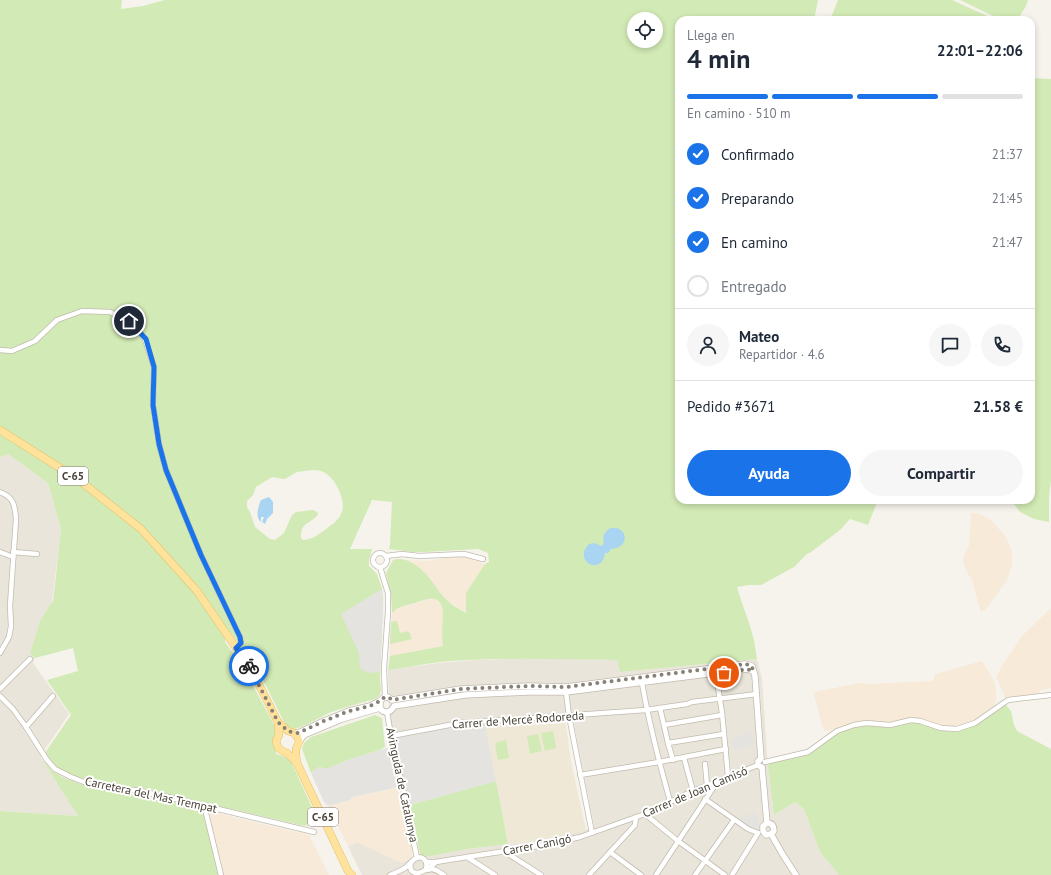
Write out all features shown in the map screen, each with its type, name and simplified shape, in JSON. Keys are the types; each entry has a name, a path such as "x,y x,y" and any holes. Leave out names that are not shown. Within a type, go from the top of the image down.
{"main road":[{"name":"C-65","path":"0,430 79,480 141,529 197,591 252,671 278,722 279,735"},
{"name":"C-65","path":"278,722 291,732"},
{"path":"282,732 291,732 298,738 294,751 287,753 280,751 276,741 279,735 282,732"},
{"name":"C-65","path":"297,745 297,763"},
{"name":"C-65","path":"287,753 297,763 349,874"}],"street":[{"path":"0,350 12,351 35,341 57,320 82,311 110,312 129,321 146,339 154,367 153,405 159,444 166,470 201,555 240,637 241,643 236,648"},
{"path":"0,492 11,498 15,506 16,519 10,606 11,626 9,637 0,652"},
{"path":"0,552 13,554 37,554"},
{"path":"380,567 373,564 372,560 376,554 380,553 386,556 402,554 419,556 464,554 483,559"},
{"path":"380,567 387,562 386,556"},
{"path":"380,567 388,593 384,668 385,697"},
{"path":"0,689 30,659"},
{"path":"393,703 461,689 529,686 566,687 745,664 753,669 755,676 762,777 767,823"},
{"path":"393,703 466,695 566,692 753,669"},
{"path":"716,674 728,776"},
{"path":"642,683 646,710 670,801"},
{"path":"566,692 569,716 592,833"},
{"name":"Carrer de Mercè Rodoreda","path":"391,736 460,723 646,710 720,698 757,694"},
{"name":"Carretera del Mas Trempat","path":"0,696 13,708 47,760 56,769 71,777 101,787 168,797 314,832"},
{"path":"26,727 52,696"},
{"name":"Carrer de Joan Camisó","path":"589,875 635,825 636,817 728,776 762,763 808,752 837,731 854,725 866,723 890,725 911,720 920,720 941,728 957,729 975,723 1008,700 1051,696"},
{"path":"291,732 298,733 349,711 370,706 385,697"},
{"path":"380,708 383,711 388,712 392,710 393,703 390,698 385,697"},
{"path":"380,701 380,708"},
{"path":"297,745 304,735 342,719 380,708"},
{"path":"660,708 673,760"},
{"name":"Avinguda de Catalunya","path":"388,712 391,736 417,858"},
{"path":"664,725 722,715"},
{"path":"668,742 724,734"},
{"path":"580,775 673,760 726,749"},
{"path":"684,758 693,791"},
{"path":"705,764 707,785"},
{"path":"656,875 717,782"},
{"path":"705,799 748,829 767,835 771,834"},
{"path":"204,805 221,875"},
{"path":"645,814 678,841 725,875"},
{"name":"Carrer Canigó","path":"417,858 421,858 426,862 436,862 545,846 580,837 636,817"},
{"path":"695,875 734,820"},
{"path":"732,875 761,833 763,826 767,823"},
{"path":"767,823 774,827 774,831 771,834"},
{"path":"771,834 796,875"},
{"path":"505,852 542,875"},
{"path":"610,852 641,875"},
{"path":"467,857 495,875"},
{"path":"390,875 404,868 417,858"},
{"path":"426,862 426,870 435,869 444,875"},
{"name":"Carrer Canigó","path":"404,868 411,869 418,875 436,862"},
{"path":"411,863 411,869"}],"shaded area":[{"path":"8,454 48,483 61,529 52,602 40,621 30,653 35,658 33,663 69,714 45,749 41,758 78,816 0,811 0,457"},
{"path":"971,513 980,514 991,520 1005,536 1012,551 1012,564 1007,580 986,609 981,612 972,580 963,561 964,555 969,546"},
{"path":"457,556 466,557 485,564 466,593 467,613 448,601 412,562 404,560 427,561"},
{"path":"382,589 383,612 380,672 367,673 360,668 359,653 341,614"},
{"path":"434,599 442,606 443,646 390,656 392,613 400,607"},
{"path":"1051,608 1051,688 1041,690 1036,696 1006,699 996,677 1023,635"},
{"path":"545,658 617,660 620,672 757,659 762,678 767,754 774,815 795,802 804,809 820,852 839,875 362,875 348,846 357,842 402,863 420,854 426,857 467,849 531,841 586,830 594,826 573,719 565,718 465,725 393,738 389,703 388,670 438,663 477,660"},
{"path":"982,661 994,681 996,688 996,699 995,705 991,710 974,721 954,727 938,726 916,718 884,723 844,726 824,731 813,692 861,683 871,684 933,681 935,674"},
{"path":"565,719 571,761 586,830 508,844 485,724"},
{"path":"485,724 496,781 409,805 393,738 465,725"},
{"path":"750,732 755,743 735,751 730,741"},
{"path":"387,748 398,787 353,797 350,800 328,806 324,802 311,773 319,767 326,769 351,759"},
{"path":"398,787 413,849 412,857 402,863 357,842 348,846 328,806 350,800 353,797"},
{"path":"208,811 309,835 329,875 223,875"},
{"path":"755,812 758,816 759,824 756,828 750,828 741,821 745,816"}],"green space":[{"path":"0,0 122,0 121,9 143,6 165,0 818,0 815,16 675,16 675,504 876,504 868,525 850,519 840,530 807,554 794,567 761,585 737,587 754,640 757,659 620,672 617,660 551,659 462,660 388,670 390,656 443,646 443,612 441,604 438,601 434,599 424,600 400,607 392,613 391,596 386,573 393,560 399,559 411,562 426,574 446,599 466,613 466,593 485,564 489,562 488,553 478,549 413,552 389,549 392,502 372,500 350,549 372,549 369,566 377,574 382,589 381,691 379,696 375,699 331,712 295,729 290,728 283,720 257,668 226,627 225,642 243,667 277,730 273,741 276,754 290,759 316,816 317,820 313,826 300,825 175,796 87,783 58,769 45,753 71,715 47,680 78,671 73,648 35,658 30,653 40,621 53,602 61,529 48,483 8,454 0,457","holes":["313,470 321,471 335,482 338,488 342,499 343,509 336,521 323,531 310,539 303,540 301,538 301,532 305,525 318,514 313,510 296,512 292,515 284,533 275,540 270,539 255,527 247,507 247,501 253,495 256,487 272,477 285,479 297,472"]},
{"path":"838,0 952,0 987,16 832,16"},
{"path":"960,0 1028,0 1020,16 993,16"},
{"path":"1035,78 1051,79 1051,480 1049,522 1034,519 1020,512 1014,504 1035,504"},
{"path":"397,621 400,633 407,631 409,632 412,639 390,644 391,622"},
{"path":"1005,704 1011,711 1017,731 1051,749 1051,875 839,875 820,852 804,809 795,802 774,815 768,765 771,762 814,750 843,729 857,726 895,726 920,723 952,732 971,727 981,722"},
{"path":"375,715 382,718 385,747 326,769 319,767 311,773 302,749 304,743 311,737"},
{"path":"553,731 556,748 545,751 541,733"},
{"path":"538,734 542,751 530,754 527,736"},
{"path":"506,740 509,758 498,760 495,743"},
{"path":"41,758 52,771 64,778 91,788 154,797 198,808 203,813 205,819 219,875 0,875 0,811 78,816"},
{"path":"496,781 508,844 467,849 426,857 420,854 409,805"}],"water":[{"path":"269,497 273,502 273,513 267,519 265,524 262,522 264,517 261,517 261,522 259,520 258,512 261,500"},
{"path":"611,528 617,528 624,534 625,537 622,545 611,549 608,553 605,553 603,560 599,564 590,564 586,561 584,556 585,550 589,544 595,543 601,546 604,544 604,534"}],"way so far":[{"path":"249,666 278,722 288,731 294,733 298,733 349,711 370,706 385,697 392,700 461,689 477,688 529,686 566,687 745,664 752,666 753,671 747,669 724,673"}],"route":[{"path":"129,321 146,339 154,367 153,405 159,444 166,470 201,555 240,637 241,643 236,648 249,666"}]}
